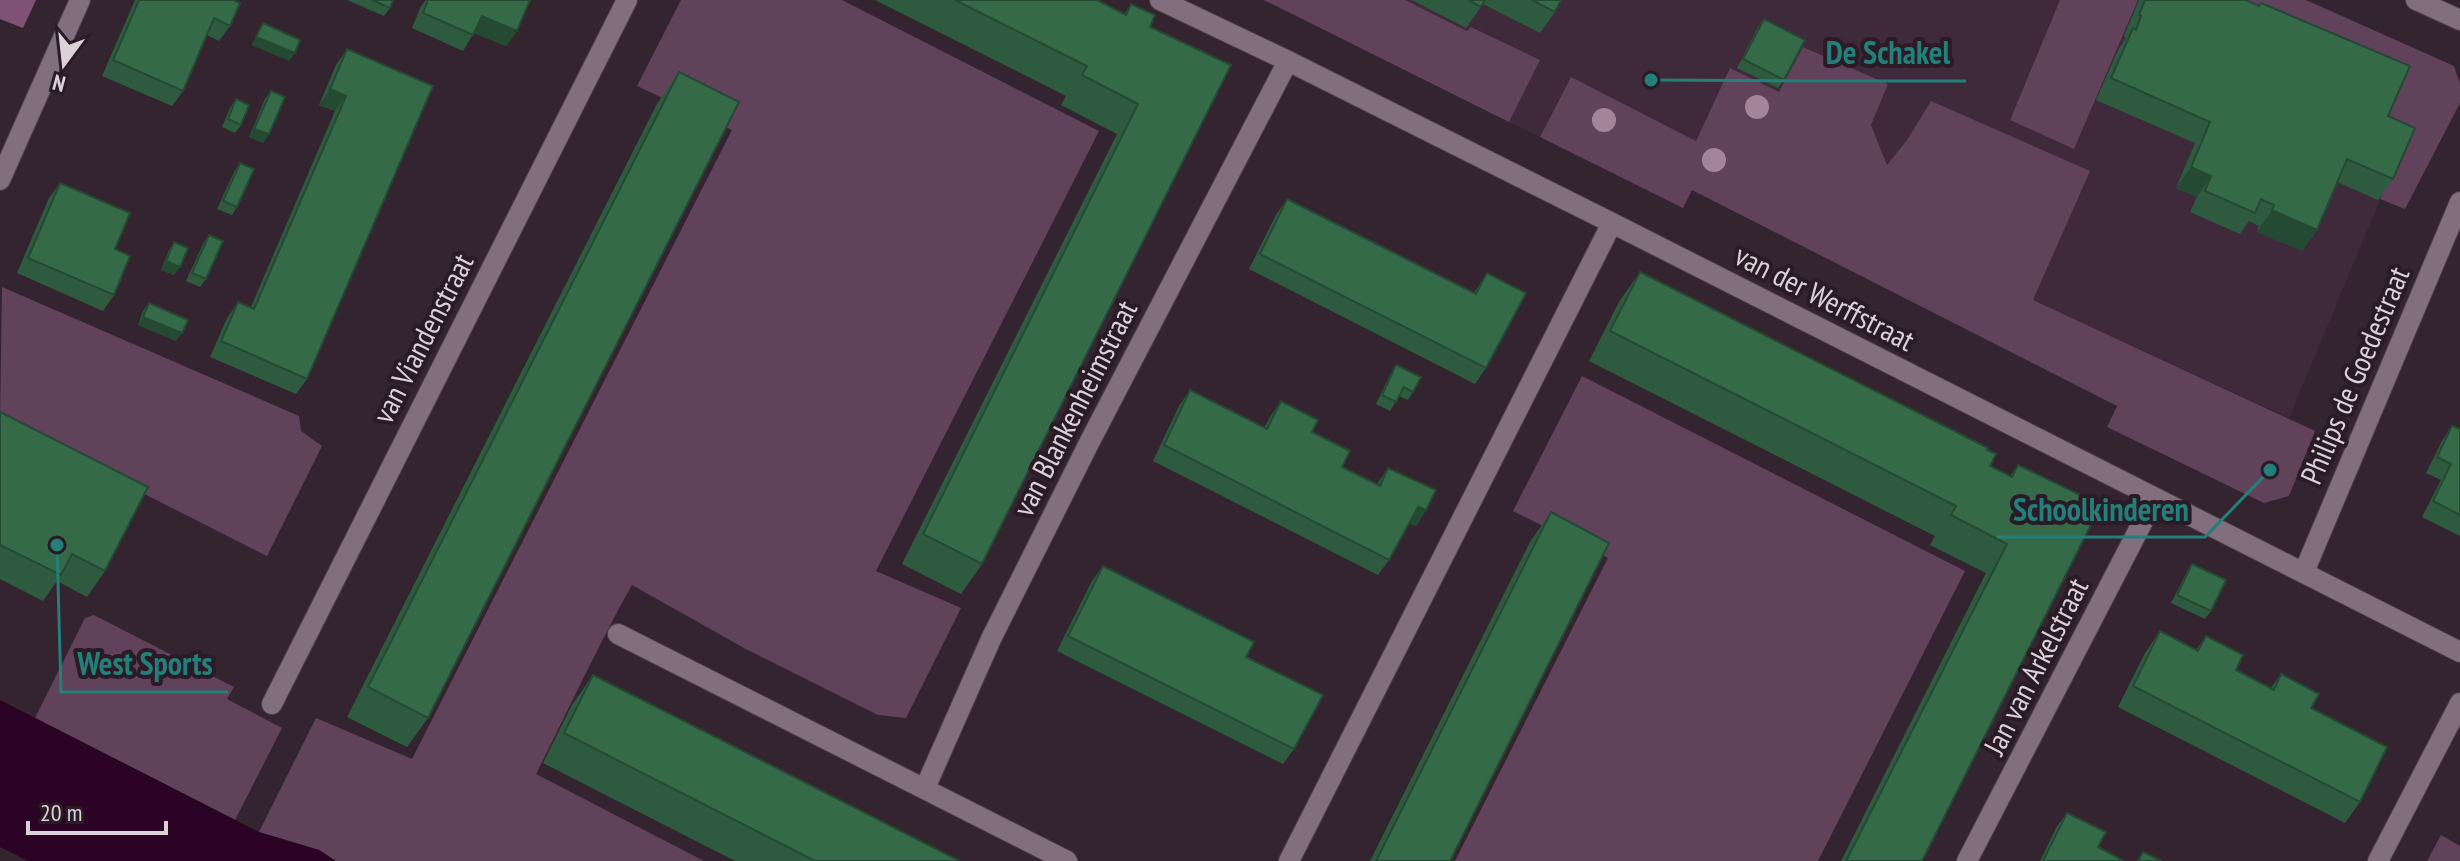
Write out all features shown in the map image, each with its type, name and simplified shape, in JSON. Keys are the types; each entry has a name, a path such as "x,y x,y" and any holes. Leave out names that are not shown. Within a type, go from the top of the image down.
{"street":[{"path":"0,180 80,0"},
{"name":"van Viandenstraat","path":"272,704 627,0"},
{"name":"van der Werffstraat","path":"1160,0 1612,223 2460,652"},
{"path":"2416,0 2460,20"},
{"name":"van Blankenheimstraat","path":"925,788 998,625 1288,61"},
{"name":"Philips de Goedestraat","path":"2304,572 2460,202"},
{"path":"1289,861 1612,223"},
{"name":"Jan van Arkelstraat","path":"1967,861 2155,498"},
{"path":"618,634 1067,861"},
{"path":"2378,861 2460,703"}],"shaded area":[{"path":"0,0 36,0 23,28 0,19"},
{"path":"681,0 842,0 1099,131 876,571 961,608 906,718 878,715 744,648 632,585 536,774 704,861 336,861 319,850 259,832 316,718 412,759 732,130 637,86"},
{"path":"1264,0 1405,0 1467,31 1471,27 1540,60 1509,122"},
{"path":"1404,0 2060,0 2010,120 2074,149 2138,0 2183,0 2402,147 2289,418 2033,300 2089,171 1931,102 1887,165 1871,125 1888,84 1804,47 1779,93 1730,69 1696,141 1571,77 1540,137 1509,122 1540,60 1471,27 1468,31"},
{"path":"2060,0 2138,0 2074,149 2010,120"},
{"path":"2183,0 2306,0 2454,66 2460,84 2460,103 2405,209 2380,199 2402,148"},
{"path":"1803,47 1888,84 1871,125 1887,165 1931,101 2090,171 2033,300 2315,431 2289,496 2264,503 2107,427 2117,406 1692,190 1683,208 1540,137 1571,77 1696,141 1730,68 1779,92"},
{"path":"2,287 299,416 301,431 322,446 267,556 0,421"},
{"path":"1582,376 1965,571 1818,861 1455,861 1608,558 1513,511"},
{"path":"94,615 234,687 227,699 282,728 235,820 35,718 85,618"},
{"path":"0,700 259,832 319,850 336,861 28,861 0,847"},
{"path":"2441,835 2460,846 2460,861 2427,861"}],"building":[{"path":"139,0 233,0 240,3 230,26 214,18 183,91 113,60"},
{"path":"372,0 393,0 390,8"},
{"path":"428,0 530,0 517,31 482,16 473,35 423,13"},
{"path":"955,0 1097,0 1126,15 1131,4 1155,15 1150,27 1231,65 982,564 923,534 1138,104 1082,75 1087,66"},
{"path":"1468,0 1485,0 1481,7"},
{"path":"1532,0 1561,0 1555,12"},
{"path":"2145,0 2246,0 2259,6 2261,3 2410,66 2388,116 2415,128 2393,179 2347,159 2317,230 2272,210 2274,205 2261,199 2255,213 2205,191 2211,176 2191,167 2210,122 2111,78 2133,28 2136,30"},
{"path":"1764,19 1805,40 1784,80 1743,59"},
{"path":"263,23 300,40 295,53 256,37"},
{"path":"347,49 433,86 307,379 221,341 238,302 254,309 346,96 330,89"},
{"path":"679,72 739,102 428,718 368,687"},
{"path":"271,91 285,97 269,134 254,129"},
{"path":"236,99 249,105 241,125 228,119"},
{"path":"240,163 254,169 237,207 223,201"},
{"path":"60,183 130,213 115,249 130,256 114,295 28,258"},
{"path":"1287,199 1476,294 1487,273 1526,293 1486,368 1260,254"},
{"path":"209,235 223,241 206,279 192,273"},
{"path":"174,242 188,248 180,267 166,261"},
{"path":"1640,272 1988,448 1996,454 1990,466 2012,477 2018,465 2101,505 1922,861 1846,861 2007,544 1951,515 1956,506 1610,331"},
{"path":"149,303 188,320 182,333 143,317"},
{"path":"1396,365 1421,377 1413,392 1404,387 1396,402 1382,395"},
{"path":"1190,390 1267,429 1281,401 1318,420 1312,432 1350,451 1342,467 1380,486 1388,468 1436,490 1426,510 1418,507 1389,560 1164,445"},
{"path":"0,412 148,487 105,571 72,554 61,575 0,545"},
{"path":"2452,426 2460,429 2460,515 2433,501 2451,464 2437,457"},
{"path":"1551,512 1609,543 1450,861 1376,861"},
{"path":"2192,564 2226,580 2211,611 2177,595"},
{"path":"1103,566 1254,642 1246,657 1323,695 1294,749 1068,636"},
{"path":"2160,631 2198,651 2206,636 2243,655 2236,670 2274,690 2281,674 2319,694 2311,708 2387,747 2360,802 2133,686"},
{"path":"593,675 958,860 815,861 564,733"},
{"path":"2067,813 2106,832 2098,847 2124,861 2043,861"},
{"path":"2143,852 2162,861 2138,861"}],"place":[{"name":"De Schakel","path":"1651,80"},
{"name":"Schoolkinderen","path":"2270,470"},
{"name":"West Sports","path":"57,545"}]}
